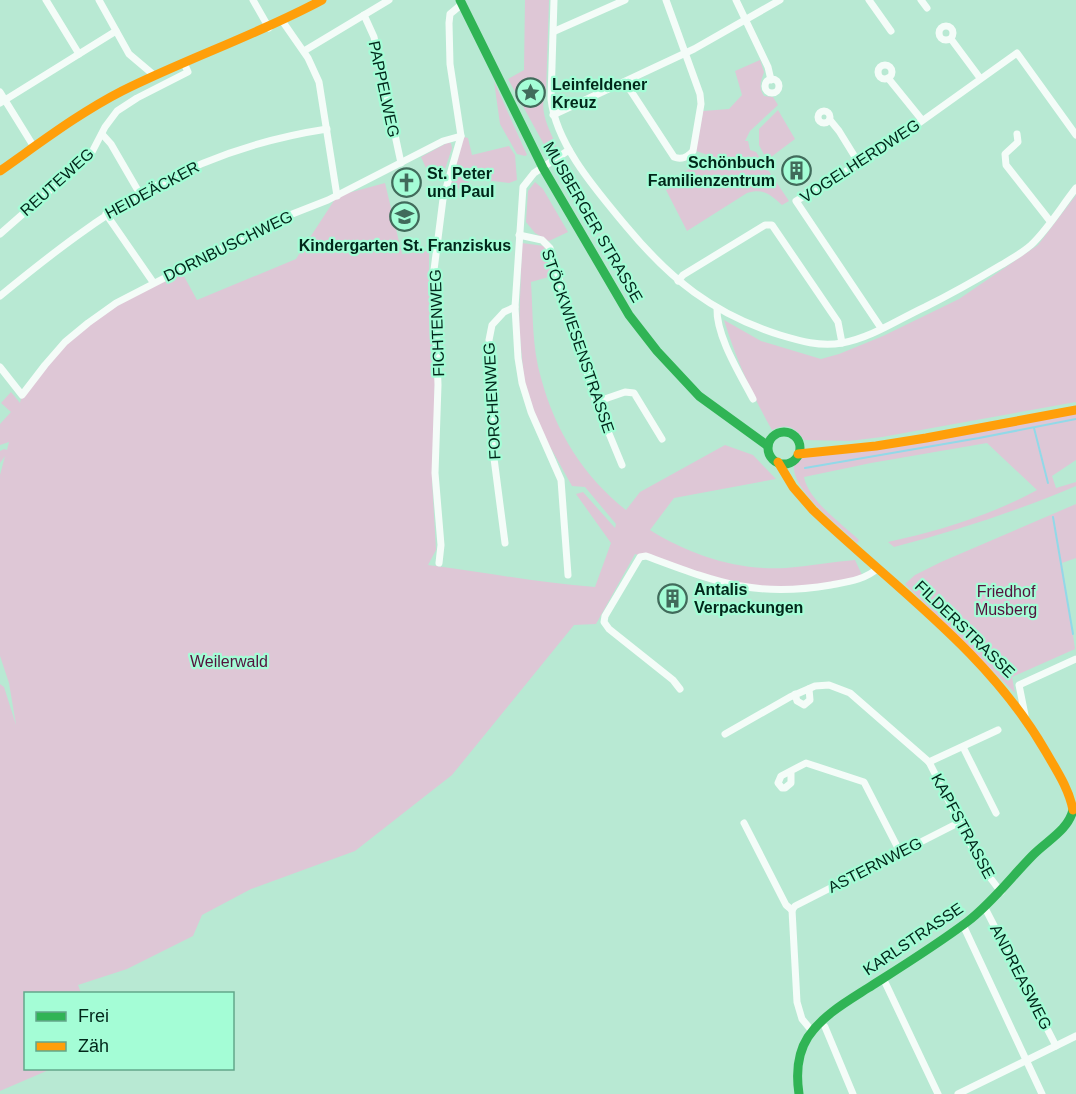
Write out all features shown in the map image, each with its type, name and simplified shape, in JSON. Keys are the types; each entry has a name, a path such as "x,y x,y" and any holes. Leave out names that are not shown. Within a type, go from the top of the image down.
{"main road":[{"path":"0,171 92,108 155,76 283,22 322,0"},
{"name":"MUSBERGER STRASSE","path":"461,2 543,168 610,285 646,338 699,396 768,446"},
{"path":"798,454 799,443 789,433 782,432 774,436 768,446 770,456 778,462 790,462 798,454 823,449 875,446 1076,410"},
{"name":"MUSBERGER STRASSE","path":"742,427 774,436"},
{"path":"799,443 823,449"},
{"name":"FILDERSTRASSE","path":"778,462 786,478 819,516 995,676 1025,715 1074,801 1074,819"},
{"path":"790,462 793,486"},
{"name":"KARLSTRASSE","path":"799,1094 798,1062 804,1043 812,1031 831,1012 985,908 1074,819"}],"street":[{"path":"46,0 79,54"},
{"path":"100,0 133,59 155,76"},
{"path":"253,0 269,28"},
{"path":"304,51 389,0"},
{"path":"554,0 555,31 551,99 557,128 569,150 615,213 643,246 678,281 717,308 759,328 797,340 822,344 842,343 881,328 951,294 1022,252 1035,241 1076,188"},
{"path":"555,31 625,0"},
{"path":"625,82 674,156 684,158 693,151 702,104 698,83 666,0"},
{"path":"736,0 768,68 771,80"},
{"path":"553,115 686,52 780,0"},
{"path":"869,0 891,31"},
{"path":"921,0 927,8"},
{"name":"FICHTENWEG","path":"440,563 441,545 435,465 438,386 434,270 443,199 461,136 450,64 449,23 450,14 461,2"},
{"name":"PAPPELWEG","path":"364,15 374,37 394,141 401,163"},
{"path":"283,22 304,51 319,82 337,196"},
{"path":"2,101 116,31"},
{"path":"951,39 980,78"},
{"name":"VOGELHERDWEG","path":"881,328 796,201 860,165 1017,53 1076,135"},
{"name":"REUTEWEG","path":"0,234 88,158 96,149 111,119 122,107 188,72 184,63"},
{"path":"888,78 922,120"},
{"path":"0,92 2,101 34,147"},
{"path":"830,120 860,165"},
{"name":"HEIDEÄCKER","path":"0,296 106,214 181,172 230,152 281,136 327,129"},
{"path":"102,134 111,144 140,194"},
{"path":"1017,134 1018,142 1005,154 1006,165 1050,221"},
{"name":"DORNBUSCHWEG","path":"0,367 22,395 56,352 82,327 110,306 277,220 337,196 443,141 461,136"},
{"path":"568,574 562,487 558,471 535,422 522,383 515,307 524,187 529,178 569,150"},
{"path":"106,214 153,282"},
{"path":"678,281 683,275 763,221 772,225 830,308 838,321 842,343"},
{"name":"STÖCKWIESENSTRASSE","path":"519,235 543,240 550,248 596,402 622,465"},
{"name":"FORCHENWEG","path":"505,543 492,443 494,378 489,340 492,325 504,312 515,307"},
{"path":"717,308 717,323 720,331 753,399"},
{"path":"596,402 626,392 634,393 662,439"},
{"path":"680,688 609,629 604,622 605,616 640,557 646,556 718,583 770,590 805,589 841,583 868,576 878,568"},
{"path":"1025,715 1019,685 1076,659"},
{"name":"KAPFSTRASSE","path":"725,734 795,694 809,689 829,685 850,693 929,762 986,873 1000,892"},
{"name":"KAPFSTRASSE","path":"795,694 797,701 804,705 810,700 809,689"},
{"path":"929,762 998,730"},
{"path":"963,747 996,813"},
{"path":"791,772 809,763 864,782 900,852"},
{"name":"ASTERNWEG","path":"792,910 960,822"},
{"path":"744,823 786,905 792,910 797,1002 802,1019 812,1031"},
{"name":"ANDREASWEG","path":"985,908 1056,1046"},
{"path":"963,925 1042,1094"},
{"path":"883,978 938,1094"},
{"path":"825,1027 853,1094"},
{"path":"958,1094 1076,1036"}],"green space":[{"path":"525,0 549,0 546,92 543,105 545,119 556,145 554,151 551,152 547,150 508,79 524,70"},
{"path":"760,60 764,72 761,84 762,93 764,96 773,97 778,105 750,131 745,141 748,141 750,150 756,152 789,201 782,205 766,193 758,191 747,193 687,231 666,190 687,181 682,174 708,155 696,151 703,111 729,109 742,95 735,71"},
{"path":"494,81 527,155 525,156 517,154 500,124"},
{"path":"778,110 795,139 767,160 759,145 759,129"},
{"path":"464,137 468,138 472,155 509,146 515,155 517,180 509,183 469,178 467,189 448,188"},
{"path":"451,143 452,148 442,178 431,175 433,170 426,168 421,157"},
{"path":"535,182 543,189 568,232 549,241 535,233 526,222 528,191"},
{"name":"Weilerwald","path":"385,183 402,254 429,251 429,311 435,380 432,480 436,550 428,565 595,587 611,543 576,494 583,492 615,528 616,524 585,487 572,486 539,427 524,380 519,327 522,243 544,246 552,276 531,282 536,355 547,398 573,452 584,468 611,497 626,510 640,492 725,445 753,455 776,479 674,498 650,530 681,547 732,564 786,568 855,560 863,577 805,589 732,586 635,554 596,624 574,625 452,775 355,851 251,889 202,915 193,936 127,969 78,985 81,992 24,992 24,1070 49,1070 0,1091 0,684 4,687 16,725 9,683 0,656 0,475 5,456 0,463 0,451 7,450 9,442 0,445 0,424 11,412 1,403 11,392 20,403 22,395 45,365 88,323 180,269 197,300 296,259 337,196"},
{"path":"1076,195 1076,402 849,441 804,440 790,428 782,427 772,430 745,376 724,320 761,341 821,359 839,354 883,336 959,299 1038,245"},
{"path":"1076,413 1076,460 1052,476 1056,488 1076,482 1076,486 986,520 894,547 888,542 964,521 1002,507 1037,490 987,443 804,477 807,486 819,503 859,540 857,543 818,507 795,475 794,465 799,460 813,455 850,453 907,445"},
{"name":"Friedhof Musberg","path":"1076,504 1076,558 1062,563 1075,649 1012,677 1015,693 905,584 915,575 941,562"}],"waterway":[{"path":"805,468 1076,419"},
{"path":"1034,428 1048,483"},
{"path":"1053,517 1073,634"}],"traffic: fast":[{"path":"460,0 543,168 629,315 657,351 699,396 768,446"},
{"path":"784,432 795,437 800,448 795,459 784,464 773,459 768,448 773,437 784,432"},
{"path":"799,1094 800,1057 814,1029 843,1004 930,948 976,914 1034,854 1062,829 1073,810"}],"traffic: slow":[{"path":"0,171 75,119 122,91 322,0"},
{"path":"798,454 876,446 1076,410"},
{"path":"778,462 793,487 813,510 939,623 997,683 1023,716 1046,752 1066,787 1073,810"}],"place":[{"name":"Leinfeldener Kreuz","path":"531,93"},
{"name":"Schönbuch Familienzentrum","path":"796,171"},
{"name":"St. Peter und Paul","path":"406,182"},
{"name":"Kindergarten St. Franziskus","path":"405,217"},
{"name":"Antalis Verpackungen","path":"673,598"}]}
